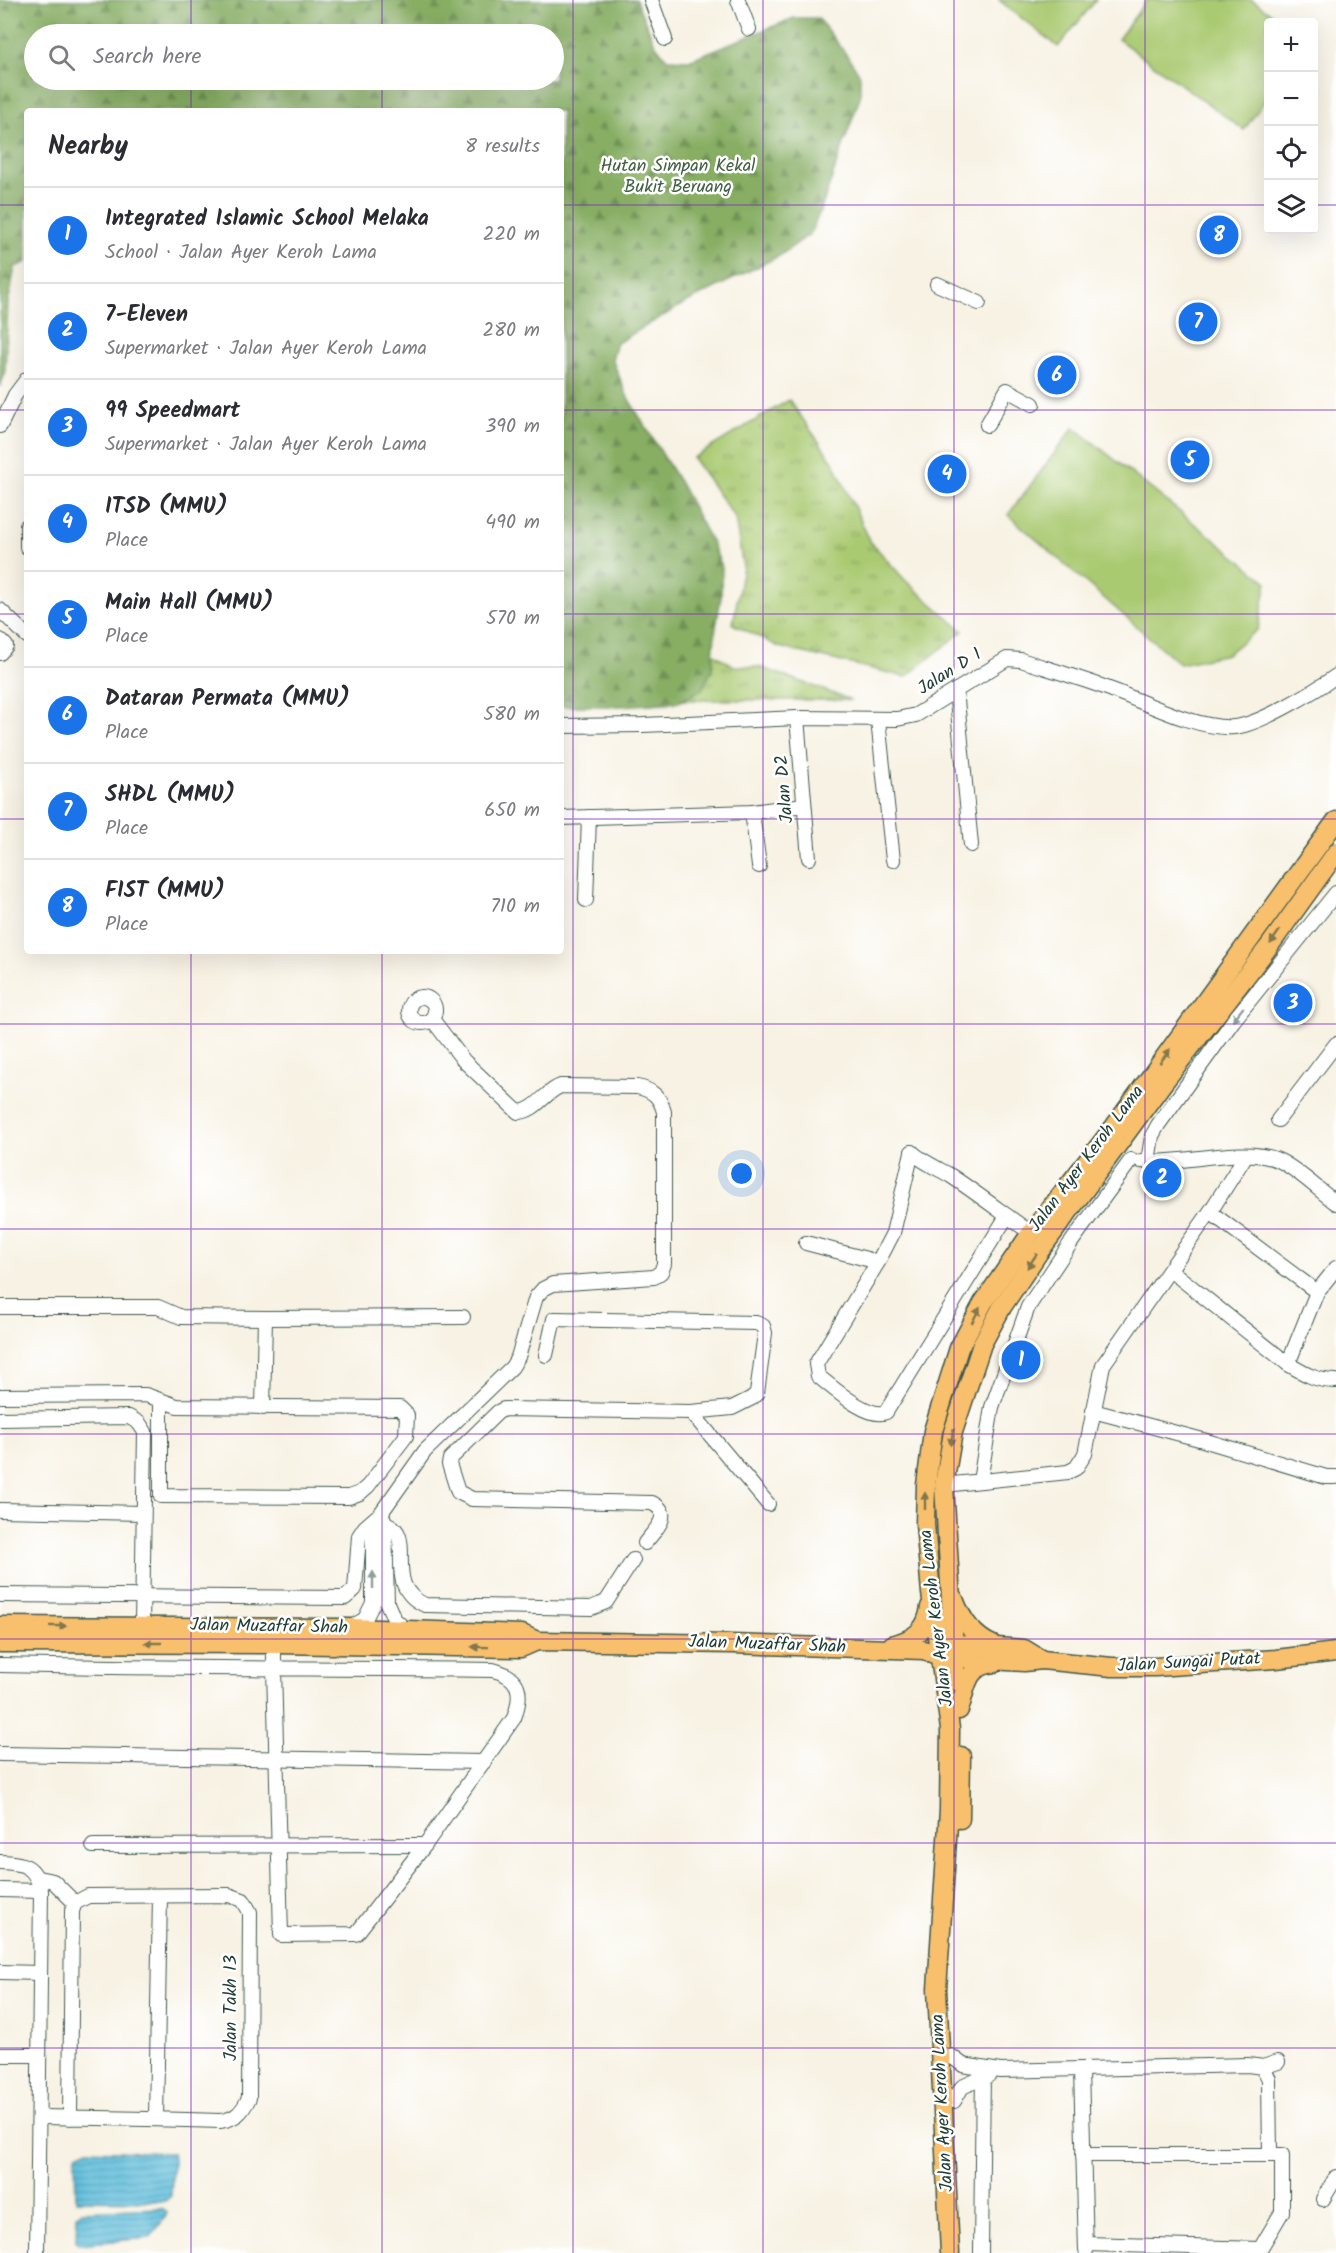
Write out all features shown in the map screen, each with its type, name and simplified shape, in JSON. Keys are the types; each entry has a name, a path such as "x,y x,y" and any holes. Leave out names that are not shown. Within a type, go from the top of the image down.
{"main road":[{"path":"1260,927 1277,913 1295,890 1309,890 1307,877 1309,868 1329,839 1333,824"},
{"name":"Jalan Ayer Keroh Lama","path":"959,2253 949,1983 950,1928 962,1788 953,1708 931,1593 925,1524 926,1485 933,1431 959,1348 983,1303 1031,1233 1114,1127 1333,824"},
{"name":"Jalan Ayer Keroh Lama","path":"942,1650 949,1586 944,1485 953,1432 982,1344 1002,1307 1032,1261 1122,1155 1163,1083 1270,945 1336,853"},
{"path":"949,1586 956,1605 971,1630 983,1641 1006,1654 974,1671 953,1708"},
{"path":"887,1648 907,1640 924,1629 930,1610 931,1593"},
{"name":"Jalan Muzaffar Shah","path":"0,1626 142,1626 521,1648 537,1641"},
{"name":"Jalan Muzaffar Shah","path":"0,1643 274,1635 350,1628 522,1634 537,1641 942,1650"},
{"path":"887,1648 917,1657 929,1666 953,1708"},
{"name":"Jalan Sungai Putat","path":"942,1650 1006,1654 1024,1649 1042,1660 1112,1667 1155,1667 1276,1659 1336,1652"},
{"name":"Jalan Ayer Keroh Lama","path":"950,2253 937,1989 949,1810 950,1729 953,1708"}],"street":[{"path":"651,0 665,39"},
{"path":"738,0 749,28"},
{"path":"937,284 979,303"},
{"path":"0,426 15,395 24,383"},
{"path":"987,425 1007,390 1033,404"},
{"path":"0,610 24,633"},
{"path":"0,640 6,646 0,653"},
{"name":"Jalan D 1","path":"564,726 797,718 897,719 916,715 1000,661 1015,659 1104,687 1206,725 1235,727 1254,722 1276,711 1336,676"},
{"path":"956,690 971,845"},
{"name":"Jalan D2","path":"797,718 809,858"},
{"path":"878,720 893,860"},
{"path":"564,818 752,812 804,805"},
{"path":"752,812 759,866"},
{"path":"586,900 589,817"},
{"path":"1148,1162 1152,1136 1158,1125 1233,1021 1333,902 1309,890"},
{"path":"0,1595 345,1598 355,1589 359,1536 365,1527 380,1519 422,1456 452,1423 504,1377 512,1367 518,1357 536,1297 543,1289 553,1284 654,1277 661,1272 664,1264 664,1112 661,1100 649,1089 630,1086 561,1086 555,1088 529,1109 518,1112 464,1061 432,1019"},
{"path":"1278,1120 1336,1044"},
{"path":"980,1481 992,1407 1028,1307 1070,1244 1122,1155 1148,1162 1246,1155 1267,1157 1281,1161 1336,1203"},
{"path":"944,1485 1068,1472 1076,1468 1085,1454 1103,1365 1210,1212 1246,1155"},
{"path":"1007,1216 886,1412 880,1414 869,1411 842,1395 818,1376 815,1368 893,1233 914,1156 968,1179 1007,1216 1031,1233"},
{"path":"1210,1212 1317,1292"},
{"path":"806,1243 878,1262"},
{"path":"1288,1364 1317,1292 1336,1268"},
{"path":"1170,1270 1288,1364 1320,1381 1336,1381"},
{"path":"0,1307 158,1307 180,1317 463,1317"},
{"path":"263,1408 265,1318"},
{"path":"546,1355 554,1318 756,1323 763,1326 765,1333 757,1393 732,1408 692,1412 512,1408 498,1412 450,1459 449,1464 458,1492 472,1499 652,1503 660,1507 663,1512 662,1519 645,1543"},
{"path":"0,1396 146,1395 161,1400 177,1406 400,1408 407,1415 402,1441 368,1486 349,1497 162,1496 161,1400"},
{"path":"1094,1411 1326,1477 1336,1477"},
{"path":"464,1412 481,1429"},
{"path":"692,1412 768,1504"},
{"path":"0,1419 129,1417 140,1422 145,1432 142,1626"},
{"path":"452,1423 471,1440"},
{"path":"402,1441 422,1456"},
{"path":"0,1510 143,1513"},
{"path":"380,1519 393,1526 400,1534 400,1573 404,1586 414,1598 425,1605 591,1608 606,1602 633,1560"},
{"path":"350,1628 365,1619 373,1603 380,1519"},
{"path":"380,1519 387,1603 394,1619 406,1630"},
{"path":"0,1665 274,1668 493,1670 512,1677 517,1686 518,1707 514,1718 425,1845 356,1934 281,1935 278,1846 274,1668 274,1635"},
{"path":"0,1754 484,1762"},
{"path":"93,1846 425,1845"},
{"path":"0,1862 25,1865 33,1870 40,1884 37,2253"},
{"path":"0,1890 53,1881 75,1903"},
{"name":"Jalan Takh 13","path":"156,2119 231,2120 239,2115 249,2098 250,1912 243,1900 229,1895 160,1896"},
{"path":"39,2117 70,2118 156,2119 160,1896 88,1896 75,1903 72,1911 70,2118"},
{"path":"0,1972 40,1972"},
{"path":"0,2055 38,2055"},
{"path":"951,2056 963,2066 983,2074"},
{"path":"954,2102 962,2087 983,2074 1000,2071 1248,2065 1263,2067 1278,2062"},
{"path":"1263,2067 1269,2079 1270,2155"},
{"path":"1081,2070 1083,2155 1086,2248 1260,2249 1282,2212 1282,2155 1083,2155"},
{"path":"981,2253 983,2074"},
{"path":"1323,2199 1336,2177"}],"green space":[{"name":"Hutan Simpan Kekal Bukit Beruang","path":"0,0 636,0 655,44 667,59 689,60 794,18 818,18 860,75 860,97 820,212 810,234 779,256 685,303 617,343 612,359 628,398 680,483 713,545 722,568 721,597 712,670 702,689 679,702 619,706 564,706 564,108 24,108 24,263 15,267 8,303 5,371 0,387"},
{"path":"999,0 1096,0 1058,47"},
{"path":"1147,0 1252,0 1277,18 1264,18 1264,102 1244,130 1118,39"},
{"path":"789,400 834,463 870,541 905,580 963,631 906,677 779,647 733,624 743,567 735,518 693,458"},
{"path":"1074,427 1267,582 1258,629 1227,654 1180,664 1008,515"},
{"path":"711,652 734,666 760,667 851,700 629,700"}],"water":[{"path":"86,2150 172,2153 171,2196 165,2201 76,2200 75,2159 77,2154"},
{"path":"162,2208 167,2212 166,2216 150,2238 78,2244 76,2242 77,2215 82,2211"}],"place":[{"name":"FIST (MMU)","path":"1219,235"},
{"name":"SHDL (MMU)","path":"1198,322"},
{"name":"Dataran Permata (MMU)","path":"1057,375"},
{"name":"Main Hall (MMU)","path":"1190,460"},
{"name":"ITSD (MMU)","path":"947,474"},
{"name":"99 Speedmart","path":"1293,1003"},
{"name":"7-Eleven","path":"1162,1178"},
{"name":"Integrated Islamic School Melaka","path":"1021,1360"}]}
